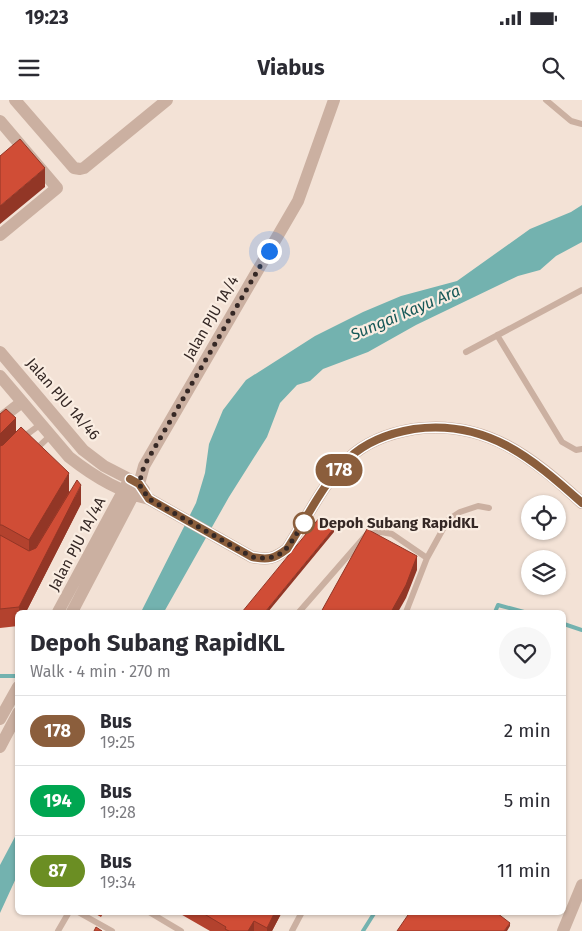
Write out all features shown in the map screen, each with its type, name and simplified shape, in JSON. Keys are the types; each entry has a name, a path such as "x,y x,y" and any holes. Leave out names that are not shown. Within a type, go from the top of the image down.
{"street":[{"path":"15,100 74,168 80,169 84,168 167,100"},
{"name":"Jalan PJU 1A/4","path":"132,487 298,201 334,100"},
{"path":"0,121 57,188 0,235"},
{"name":"Jalan PJU 1A/46","path":"0,352 83,450 132,487"},
{"path":"0,376 69,457 106,482 132,487 252,557 277,557 287,549 327,486 349,458 372,442 403,431 432,427 454,428 471,430 491,437 505,443 531,460 582,503"},
{"path":"0,419 22,402"},
{"path":"106,482 112,493 115,507"},
{"name":"Jalan PJU 1A/4A","path":"59,610 115,507 132,487"},
{"name":"Jalan PJU 1A/4A","path":"73,610 132,487"},
{"path":"0,719 14,692"},
{"path":"0,747 15,719"},
{"path":"563,931 582,885"}],"lane":[{"path":"546,100 572,121 582,124"},
{"path":"466,352 582,290"},
{"path":"497,335 562,442 576,450 582,449"},
{"path":"14,446 41,424"},
{"path":"34,450 51,435"},
{"path":"21,439 40,457"},
{"path":"407,610 427,558 448,520 460,512 478,506 489,508"},
{"path":"301,610 367,534 381,532 392,534 427,558"},
{"path":"58,931 67,915"},
{"path":"83,915 112,931"},
{"path":"154,915 181,931"},
{"path":"292,931 300,915"}],"water":[{"name":"Sungai Kayu Ara","path":"582,205 582,242 556,256 540,270 518,276 416,325 368,352 323,369 310,381 297,385 280,403 267,437 229,497 165,610 142,610 196,503 205,473 209,444 223,410 246,380 315,336 363,312 401,296 457,281 530,229 571,212"},
{"path":"15,837 15,880 0,913 0,865"}],"building":[{"path":"20,139 45,168 0,206 0,156"},
{"path":"6,409 16,418 0,434 0,414"},
{"path":"21,427 69,473 29,540 0,525 0,446"},
{"path":"77,480 81,485 19,607 0,609 0,535 29,551 36,548"},
{"path":"320,517 334,528 267,610 244,610"},
{"path":"367,529 417,556 406,585 392,610 322,610"},
{"path":"206,915 274,915 267,928 254,921 248,931 229,931 225,929 226,927"},
{"path":"408,915 500,915 510,923 504,931 397,931"},
{"path":"96,927 102,931 94,931"}],"waterway":[{"path":"496,610 498,605 517,610"},
{"path":"566,625 582,630"},
{"path":"0,676 15,676"},
{"path":"363,931 373,915"}],"bus line":[{"name":"178","path":"130,479 139,484 149,499 252,557 263,559 277,557 287,549 327,486 349,458 372,442 388,435 419,428 471,430 505,443 539,466 582,503"}],"place":[{"name":"Depoh Subang RapidKL","path":"304,523"}],"route":[{"path":"269,251 144,466 139,484 149,499 252,557 263,559 277,557 287,549 304,523"}]}
